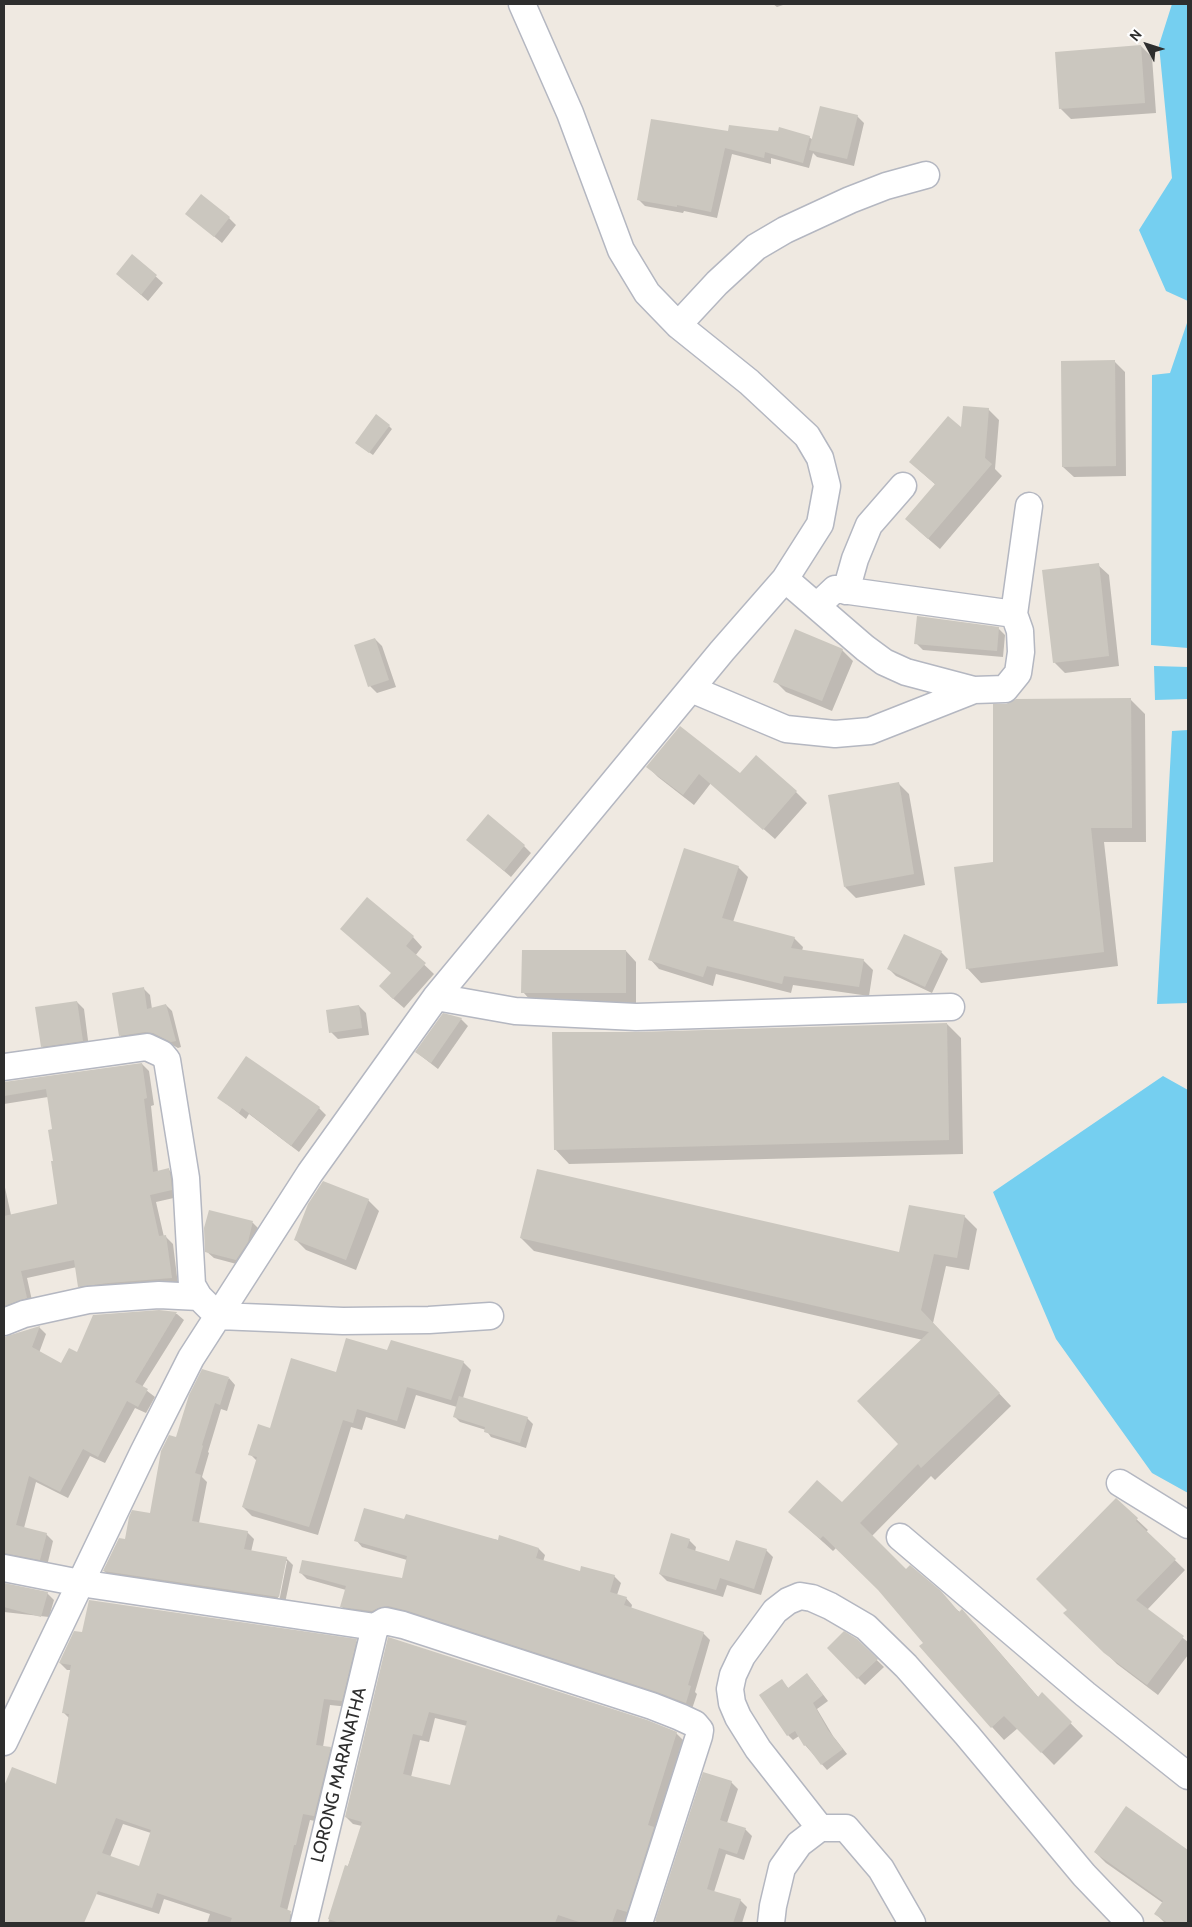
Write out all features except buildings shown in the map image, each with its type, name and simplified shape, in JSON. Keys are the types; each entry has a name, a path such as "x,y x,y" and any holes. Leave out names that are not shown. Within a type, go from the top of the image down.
{"street":[{"path":"7,1728 191,1358 310,1173 436,997 691,689 785,579 820,524 827,486 820,458 807,436 749,382 678,325 648,293 621,250 570,113 522,4"},
{"path":"678,325 716,283 756,247 785,230 850,200 886,186 926,175"},
{"path":"846,591 855,559 868,525 903,486"},
{"path":"785,579 884,662 906,672 974,690 1005,689 1018,673 1021,652 1020,631 1014,614 1028,506"},
{"path":"817,606 835,590 1014,614"},
{"path":"691,689 786,729 835,734 870,731 974,690"},
{"path":"436,997 515,1011 636,1017 951,1007"},
{"path":"4,1067 148,1047 162,1054 167,1060 186,1178 192,1285 199,1297 218,1316 343,1321 429,1320 490,1316"},
{"path":"4,1322 24,1314 88,1300 160,1295 199,1297"},
{"path":"1120,1483 1188,1525"},
{"path":"900,1537 1085,1694 1188,1776"},
{"path":"4,1568 80,1583 375,1627 385,1621 403,1625 652,1706 695,1724 700,1730 699,1736 639,1923"},
{"path":"820,1828 758,1749 738,1717 732,1703 730,1689 742,1656 762,1627 775,1611 788,1601 800,1596 812,1598 830,1606 866,1627 900,1660 967,1735 1084,1875 1130,1923"},
{"name":"LORONG MARANATHA","path":"304,1923 375,1627"},
{"path":"771,1923 782,1868 799,1844 820,1828 846,1828 881,1869 912,1923"}],"water":[{"path":"1172,4 1188,4 1188,301 1166,291 1139,230 1172,178 1159,45"},
{"path":"1188,320 1188,648 1151,645 1152,375 1170,373"},
{"path":"1154,666 1188,667 1188,699 1155,700"},
{"path":"1188,730 1188,1003 1157,1004 1172,731"},
{"path":"1163,1076 1188,1090 1188,1493 1152,1473 1056,1339 993,1192"}]}
